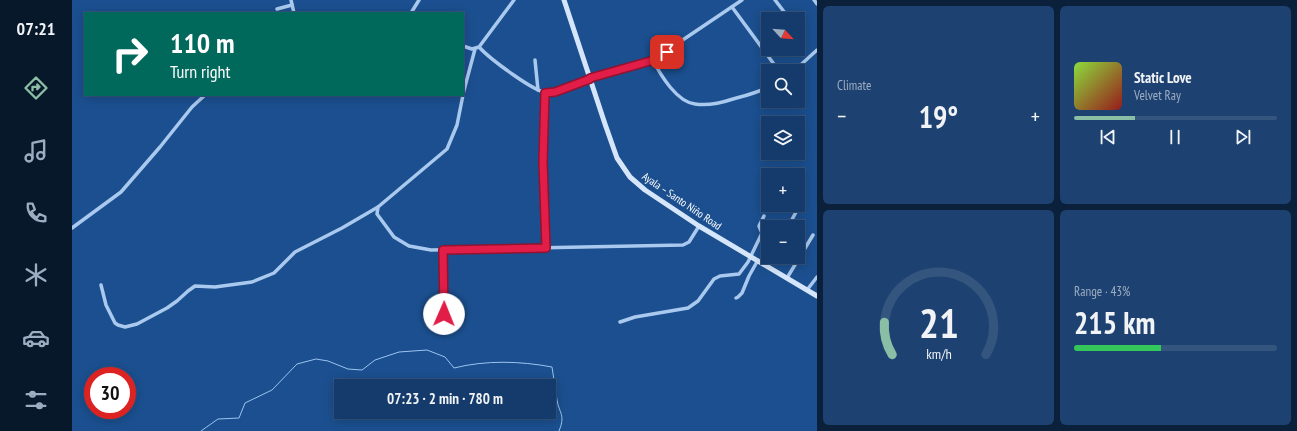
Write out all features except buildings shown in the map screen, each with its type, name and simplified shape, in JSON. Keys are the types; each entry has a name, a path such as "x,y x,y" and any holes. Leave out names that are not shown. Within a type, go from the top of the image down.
{"street":[{"path":"291,0 294,12"},
{"path":"412,12 419,0"},
{"path":"464,46 475,49 479,48 514,0"},
{"name":"Ayala – Santo Niño Road","path":"564,0 605,124 617,158 623,169 645,190 699,226 817,296"},
{"path":"479,48 524,82 545,93 555,92 590,79 654,60 742,0"},
{"path":"775,0 784,12"},
{"path":"814,0 817,4"},
{"path":"277,9 292,5"},
{"path":"732,7 774,64"},
{"path":"464,90 475,49"},
{"path":"802,64 817,50"},
{"path":"535,60 538,90"},
{"path":"654,60 658,71 671,88 683,99 694,104 719,103 761,90"},
{"path":"545,93 543,162 546,248"},
{"path":"72,228 122,192 192,107 204,96"},
{"path":"101,285 106,305 115,323 121,327 131,327 177,301 196,286 215,287 237,284 257,281 270,275 281,268 295,252 342,228 378,207 448,147 457,124 463,96"},
{"path":"378,207 377,214 394,237 409,246 431,250 683,246 689,242 699,226"},
{"path":"620,322 635,317 688,308 698,301 714,279 720,276 739,274 748,262 762,233 759,226 764,216"},
{"path":"787,278 813,235"},
{"path":"443,250 444,314"},
{"path":"736,298 742,293 748,276 758,260"},
{"path":"807,290 817,277"}],"waterway":[{"path":"201,431 218,419 239,418 245,403 272,390 297,364 316,359 328,361 348,369 362,370 375,360 399,352 427,350 445,357 454,368 466,365 503,362 552,367 557,400 562,418 559,431"}],"route":[{"path":"444,314 443,250 546,248 543,162 543,119 545,93 555,92 590,78 654,60 667,52"}]}
